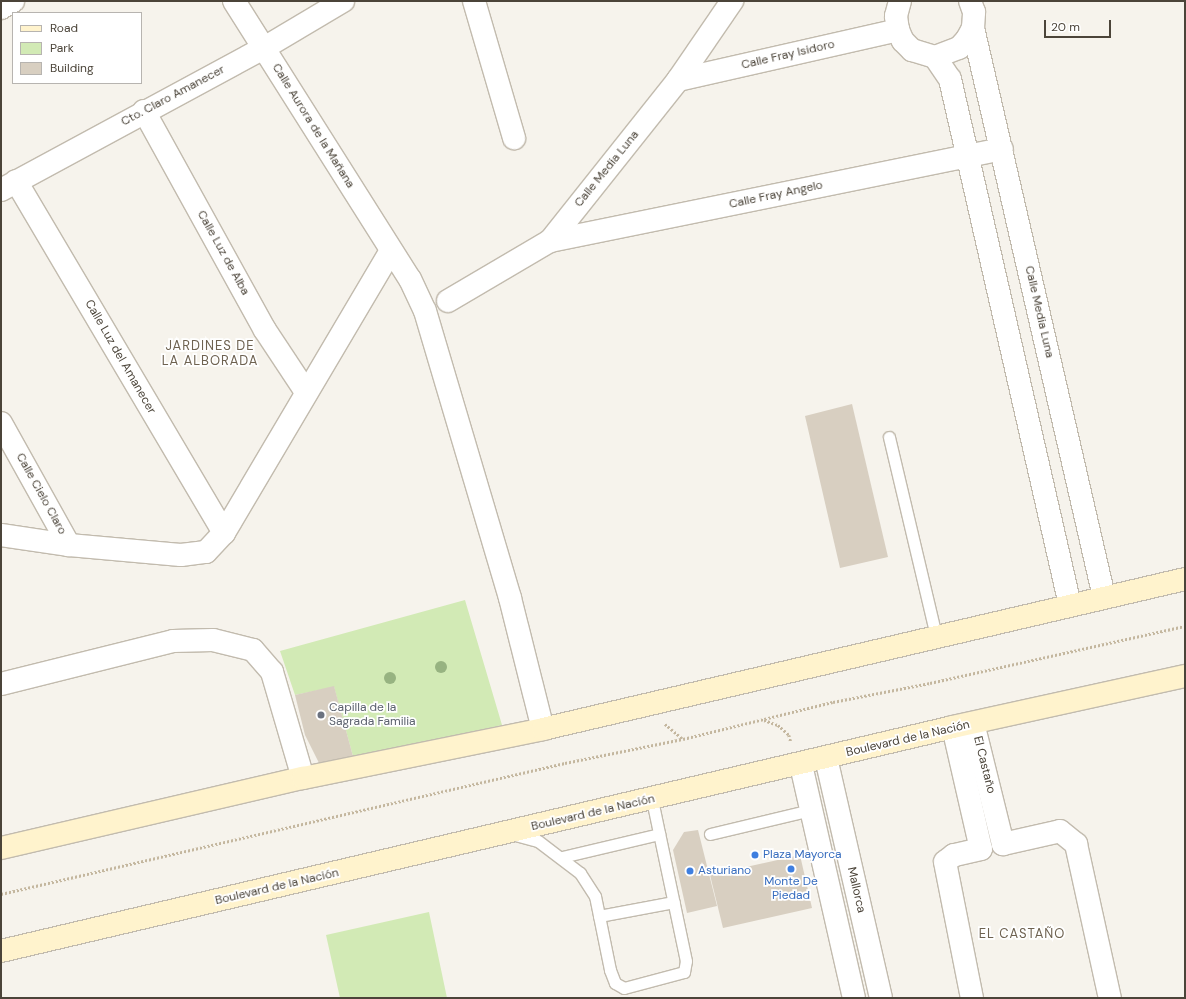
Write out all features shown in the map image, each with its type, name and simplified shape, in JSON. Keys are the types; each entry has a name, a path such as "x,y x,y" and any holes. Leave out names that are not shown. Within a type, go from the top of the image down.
{"main road":[{"path":"1,848 303,778 543,729 1185,579"},
{"name":"Boulevard de la Nación","path":"1,951 801,765 963,725 1185,676"}],"street":[{"path":"1,8 13,1"},
{"name":"Calle Aurora de la Mañana","path":"234,1 410,279 425,311 510,598 543,729"},
{"name":"Cto. Claro Amanecer","path":"9,185 144,111 264,48 343,1"},
{"path":"474,1 514,138"},
{"name":"Calle Media Luna","path":"448,300 550,241 678,80 732,1"},
{"path":"900,1 896,16 898,30 903,41 912,50 935,57 959,48 973,28"},
{"name":"Calle Media Luna","path":"970,1 974,12 973,28 1104,597"},
{"name":"Calle Fray Isidoro","path":"678,80 898,30"},
{"path":"935,57 950,79 1070,605"},
{"name":"Calle Luz de Alba","path":"144,111 265,330 306,392"},
{"name":"Calle Fray Angelo","path":"550,241 1002,149"},
{"name":"Calle Luz del Amanecer","path":"9,185 224,533"},
{"path":"1,535 69,545 182,555 206,552 224,533 306,392 391,251"},
{"name":"Calle Cielo Claro","path":"1,423 69,545"},
{"path":"1,684 173,641 213,640 253,650 272,672 303,778"},
{"name":"El Castaño","path":"963,725 994,806 1003,844 1060,831 1076,844 1110,998"},
{"name":"El Castaño","path":"963,725 972,811 980,849 954,855 945,862 972,998"},
{"name":"Mallorca","path":"826,758 880,995"},
{"path":"801,765 854,998 880,995"}],"lane":[{"path":"889,437 936,636"},
{"path":"509,833 538,841 562,857 580,873 595,896 610,970 615,983 624,988 684,972 686,961 652,800"},
{"path":"710,834 811,810"},
{"path":"562,857 659,834"},
{"path":"599,916 674,902"}],"path":[{"path":"1,894 764,720 833,702 930,683 1185,626"},
{"path":"764,720 778,725 789,736 801,765"}],"green space":[{"path":"465,600 502,725 354,760 334,687 295,695 280,651"},
{"path":"429,912 447,998 340,998 326,935"}],"building":[{"path":"852,404 888,557 840,568 805,416"},
{"name":"Capilla de la Sagrada Familia","path":"334,686 354,760 320,765 305,735 295,695"},
{"path":"698,830 717,906 687,913 673,850 684,832"},
{"path":"800,855 812,908 723,928 710,875"}],"place":[{"name":"Capilla de la Sagrada Familia","path":"321,715"},
{"name":"Plaza Mayorca","path":"755,855"},
{"name":"Monte De Piedad","path":"791,869"},
{"name":"Asturiano","path":"690,871"}],"district":[{"name":"JARDINES DE LA ALBORADA","path":"210,354"},
{"name":"EL CASTAÑO","path":"1022,934"}]}
